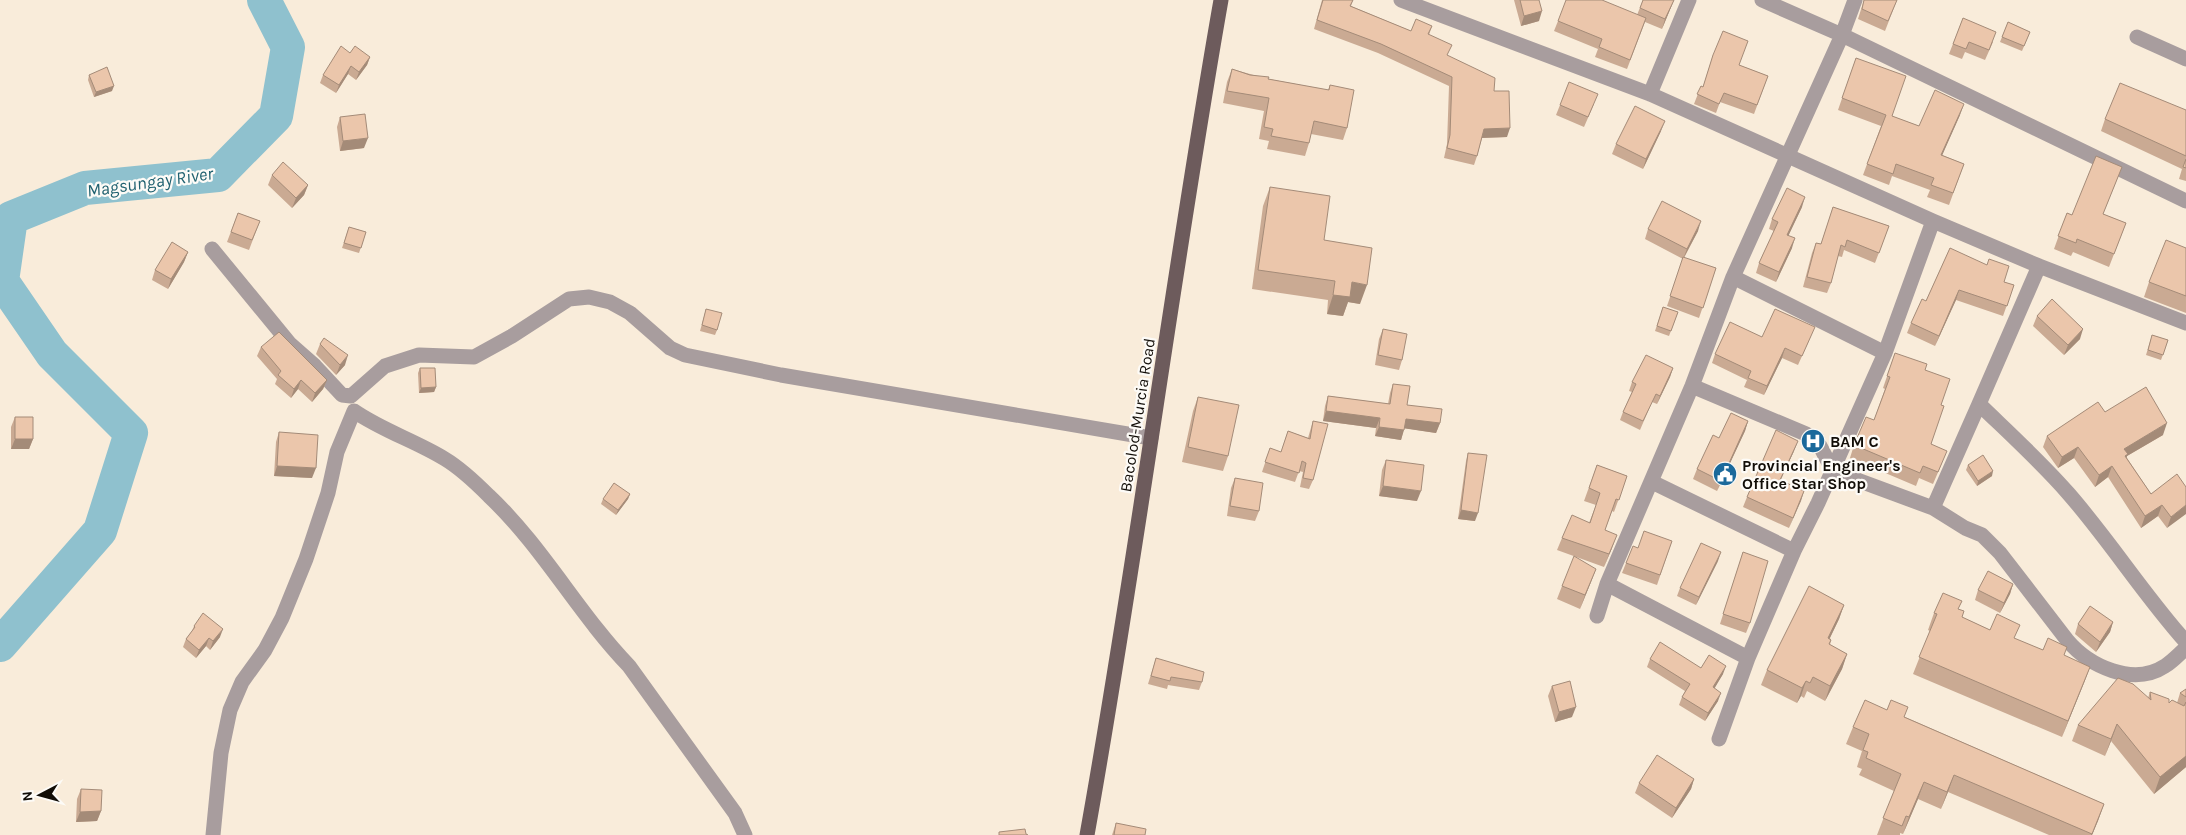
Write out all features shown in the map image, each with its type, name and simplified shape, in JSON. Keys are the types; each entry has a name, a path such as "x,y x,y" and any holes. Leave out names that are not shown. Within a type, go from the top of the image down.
{"main road":[{"name":"Bacolod-Murcia Road","path":"1087,835 1108,718 1194,154 1221,0"}],"street":[{"path":"1401,0 1650,94 1933,221 2039,266 2186,323"},
{"path":"1650,94 1690,0"},
{"path":"1762,0 1842,35 2186,201"},
{"path":"1597,616 1607,584 1692,386 1733,278 1789,156 1842,35 1855,0"},
{"path":"2137,37 2186,58"},
{"path":"1719,739 1748,658 1794,551 1833,471 1885,353 1933,221"},
{"path":"212,249 290,344 315,366 342,395 353,403 372,424 446,460 489,495 553,569 614,651 629,666 735,814 745,835"},
{"path":"1933,508 2039,266"},
{"path":"1733,278 1885,353"},
{"path":"213,835 221,752 230,710 242,682 265,650 282,618 309,551 328,493 336,452 353,403 385,366 419,354 474,357 512,336 569,299 589,297 610,302 630,313 670,348 685,355 781,375 1151,438"},
{"path":"1692,386 1806,434 1820,446 1833,471 1933,508 1965,528 1982,535 2000,553 2067,640 2078,652 2091,661 2110,670 2145,674 2164,667 2186,648"},
{"path":"1979,404 2067,492 2116,551 2165,619 2186,642"},
{"path":"1652,482 1794,551"},
{"path":"1607,584 1748,658"}],"building":[{"path":"1323,0 1353,0 1350,6 1411,31 1416,19 1432,26 1428,34 1452,45 1447,55 1495,78 1494,91 1509,91 1510,128 1484,129 1477,156 1447,148 1450,135 1452,77 1381,44 1317,20"},
{"path":"1520,0 1539,0 1542,11 1524,16"},
{"path":"1566,0 1602,0 1646,18 1630,60 1599,47 1602,39 1558,21"},
{"path":"1643,0 1674,0 1665,19 1640,8"},
{"path":"1864,0 1897,0 1888,21 1862,9"},
{"path":"1963,18 1996,32 1989,50 1969,42 1966,49 1953,44"},
{"path":"2008,22 2030,32 2024,46 2002,37"},
{"path":"1723,31 1748,41 1739,65 1768,76 1757,105 1724,93 1719,104 1697,94 1701,86 1703,87"},
{"path":"341,46 350,53 355,46 370,57 359,72 351,66 339,85 323,75"},
{"path":"1856,58 1906,76 1892,116 1919,126 1935,90 1964,104 1941,155 1964,164 1953,193 1931,185 1934,178 1896,164 1893,174 1867,164 1886,115 1842,98"},
{"path":"107,67 114,86 96,92 89,75"},
{"path":"1232,69 1250,75 1269,77 1268,79 1329,90 1330,85 1354,90 1347,128 1314,121 1309,143 1271,136 1273,129 1264,127 1269,98 1227,91"},
{"path":"1569,82 1598,94 1588,117 1560,105"},
{"path":"2120,83 2186,110 2186,156 2105,119"},
{"path":"1635,106 1665,121 1646,159 1616,144"},
{"path":"365,114 368,138 343,141 340,117"},
{"path":"2096,156 2122,167 2103,214 2126,223 2114,254 2077,239 2076,243 2058,236 2067,213 2072,215"},
{"path":"283,162 308,185 296,198 272,175"},
{"path":"1270,187 1330,196 1324,240 1372,248 1367,285 1352,282 1350,297 1333,295 1335,281 1258,270"},
{"path":"1787,188 1805,197 1787,235 1795,238 1779,272 1759,263 1778,222 1772,219"},
{"path":"1662,201 1701,221 1687,249 1648,229"},
{"path":"1833,207 1889,226 1879,253 1847,240 1845,247 1841,245 1831,283 1807,277 1816,243 1821,244"},
{"path":"238,213 260,221 252,240 231,232"},
{"path":"349,227 366,232 361,248 344,243"},
{"path":"2166,240 2186,248 2186,296 2149,282"},
{"path":"172,242 188,252 171,279 155,270"},
{"path":"1950,248 1987,265 1989,259 2009,266 2004,282 2014,285 2007,306 1959,290 1939,336 1911,323 1922,299 1926,301"},
{"path":"1683,257 1716,268 1703,308 1670,296"},
{"path":"2052,299 2083,329 2068,345 2037,316"},
{"path":"1663,307 1678,312 1671,331 1657,326"},
{"path":"706,309 722,313 717,330 702,325"},
{"path":"1775,309 1815,327 1802,356 1785,348 1767,386 1748,378 1751,371 1715,354 1730,322 1762,337"},
{"path":"1383,329 1407,334 1402,360 1378,355"},
{"path":"279,332 327,380 315,393 301,380 294,389 278,375 281,371 261,347"},
{"path":"2152,335 2168,340 2163,355 2148,350"},
{"path":"324,338 348,355 340,365 320,344"},
{"path":"1895,353 1927,364 1925,370 1950,379 1941,405 1944,406 1931,444 1947,451 1938,472 1923,466 1920,473 1854,445 1866,417 1874,420 1890,377 1887,376"},
{"path":"1646,355 1673,368 1660,396 1656,394 1643,421 1623,412 1636,384 1632,382"},
{"path":"420,368 435,368 436,387 421,388"},
{"path":"1393,384 1410,386 1407,405 1442,409 1440,423 1406,419 1404,430 1379,427 1380,418 1326,411 1328,396 1390,404"},
{"path":"2146,387 2167,423 2124,449 2128,454 2125,456 2151,494 2177,474 2186,487 2186,505 2171,517 2162,505 2145,516 2112,466 2099,475 2078,447 2062,457 2047,436 2098,402 2105,412"},
{"path":"1198,397 1239,405 1228,456 1188,447"},
{"path":"1731,413 1748,421 1721,481 1697,469 1713,435 1719,438"},
{"path":"15,417 33,417 33,439 15,439"},
{"path":"1313,421 1328,424 1313,480 1303,478 1306,463 1302,461 1299,473 1265,462 1270,448 1281,452 1288,431 1310,439"},
{"path":"1776,430 1798,441 1780,480 1804,491 1793,518 1747,497"},
{"path":"279,432 318,435 316,468 277,466"},
{"path":"1468,453 1487,455 1478,513 1461,510"},
{"path":"1983,455 1993,471 1978,481 1968,465"},
{"path":"1386,460 1424,465 1421,491 1383,486"},
{"path":"1597,465 1627,476 1619,500 1616,499 1605,530 1617,535 1609,554 1562,538 1572,515 1590,523 1600,493 1589,488"},
{"path":"1235,478 1263,483 1259,511 1230,506"},
{"path":"614,483 630,494 618,510 603,499"},
{"path":"1644,531 1672,541 1660,575 1626,563 1633,546 1638,548"},
{"path":"1701,543 1721,552 1699,597 1680,588"},
{"path":"1743,552 1768,561 1750,623 1723,614"},
{"path":"1574,556 1596,569 1585,595 1562,586"},
{"path":"1988,571 2013,584 2004,603 1978,590"},
{"path":"1809,586 1844,605 1828,638 1831,640 1829,644 1847,654 1830,686 1813,677 1810,683 1806,681 1802,688 1767,670"},
{"path":"1943,593 1962,601 1958,609 1964,611 1962,617 1990,630 1997,614 2020,625 2014,638 2043,650 2048,638 2067,647 2064,655 2090,667 2068,721 1919,657 1937,614 1934,613"},
{"path":"2090,606 2113,622 2100,642 2078,624"},
{"path":"203,613 223,629 213,641 209,638 199,650 186,639"},
{"path":"1660,642 1701,668 1709,655 1726,666 1713,687 1721,693 1708,713 1682,697 1690,684 1650,659"},
{"path":"1156,658 1204,672 1202,682 1171,677 1170,681 1151,676"},
{"path":"2118,678 2133,684 2151,700 2150,692 2169,699 2169,703 2172,700 2184,706 2186,702 2186,756 2160,777 2117,724 2111,739 2078,725"},
{"path":"1570,681 1576,707 1559,712 1552,686"},
{"path":"2186,689 2186,697 2180,693"},
{"path":"1865,700 1887,710 1891,700 1908,707 1904,717 2104,804 2092,834 1954,775 1947,792 1924,782 1909,817 1906,816 1902,826 1883,818 1901,774 1866,758 1868,752 1863,750 1869,734 1853,727"},
{"path":"1657,755 1694,779 1676,808 1639,783"},
{"path":"81,789 102,790 101,811 80,812"},
{"path":"1116,823 1146,829 1145,835 1114,835"},
{"path":"1025,829 1028,835 999,835 999,832"}],"waterway":[{"name":"Magsungay River","path":"0,645 100,531 131,433 52,354 2,281 11,218 85,188 218,175 276,116 288,47 264,0"}],"place":[{"name":"BAM C","path":"1813,441"},
{"name":"Provincial Engineer's Office Star Shop","path":"1725,474"}]}
